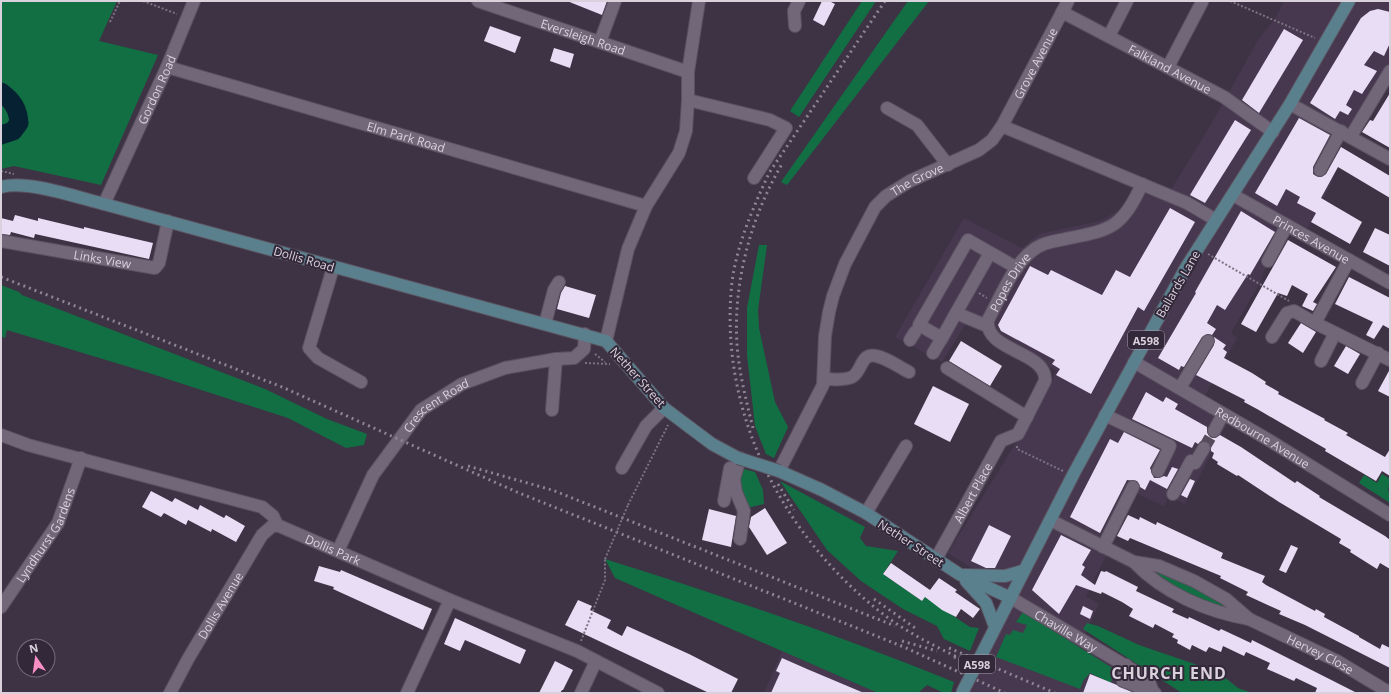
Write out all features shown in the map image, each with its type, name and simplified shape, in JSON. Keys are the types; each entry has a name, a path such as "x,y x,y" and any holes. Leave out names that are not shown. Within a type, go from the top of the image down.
{"main road":[{"name":"Ballards Lane","path":"1012,598 1022,571 1074,473 1198,248 1273,132 1349,1"},
{"name":"Dollis Road","path":"1,187 34,187 104,204 333,268 585,334 606,341"},
{"name":"Nether Street","path":"606,341 669,411 712,444 737,457 779,471 822,490 866,513 960,574 1012,598"},
{"path":"960,574 1005,576 1022,571"},
{"name":"Nether Street","path":"960,574 986,603 993,631"},
{"name":"A598","path":"962,693 993,631 1012,598"}],"street":[{"name":"Gordon Road","path":"104,204 167,67 194,1"},
{"path":"600,42 615,1"},
{"name":"Nether Street","path":"606,341 628,249 646,206 679,153 686,131 688,72 700,1"},
{"path":"795,26 794,11 799,1"},
{"name":"Grove Avenue","path":"1002,126 1068,1"},
{"path":"1109,36 1128,1"},
{"name":"Eversleigh Road","path":"485,2 688,72"},
{"path":"1168,67 1202,2"},
{"name":"Falkland Avenue","path":"1062,12 1224,97 1273,132"},
{"name":"Elm Park Road","path":"167,67 646,206"},
{"path":"1320,170 1390,71"},
{"path":"688,100 770,120 786,128 754,178"},
{"path":"1290,104 1390,159"},
{"path":"887,108 917,125 948,165"},
{"path":"1002,126 1187,203 1216,220"},
{"name":"The Grove","path":"779,471 824,379 828,312 844,264 875,207 886,196 910,181 979,150 992,140 1002,126"},
{"name":"Popes Drive","path":"1018,434 1045,381 1046,374 1040,365 993,337 987,326 988,320 1017,268 1032,251 1044,244 1109,229 1121,220 1135,201 1142,184"},
{"name":"Princes Avenue","path":"1233,195 1390,283"},
{"name":"Links View","path":"1,241 155,268 159,263 168,221"},
{"path":"1268,261 1287,226"},
{"path":"990,253 956,313 936,344 915,333 968,240 1017,268"},
{"path":"1315,323 1349,260"},
{"path":"333,268 309,348 318,358 360,382"},
{"path":"545,324 554,290 559,282"},
{"path":"1272,337 1287,313 1294,311 1390,360"},
{"path":"956,313 987,326"},
{"path":"1321,361 1335,333"},
{"path":"574,358 581,354 584,349 585,334"},
{"path":"1180,388 1208,341"},
{"path":"1362,383 1378,353"},
{"path":"824,379 851,377 858,371 865,358 871,356 877,356 909,372"},
{"name":"Crescent Road","path":"338,550 373,475 421,410 462,384 505,368 556,359 574,358"},
{"path":"552,410 556,359"},
{"name":"Redbourne Avenue","path":"1134,362 1180,388 1390,515"},
{"path":"947,368 1027,417"},
{"path":"622,468 646,426 669,411"},
{"path":"1214,431 1223,414"},
{"path":"1105,415 1170,446 1158,470"},
{"name":"Albert Place","path":"936,559 1001,441 1018,434"},
{"path":"1,435 28,446 81,458 262,507 273,516 277,525"},
{"path":"866,513 906,446"},
{"path":"1173,494 1191,461 1195,463 1204,448"},
{"path":"724,501 726,482 737,457"},
{"path":"737,457 734,479 736,492 744,511 740,539"},
{"name":"Lyndhurst Gardens","path":"1,606 58,523 81,458"},
{"path":"1103,547 1133,487"},
{"name":"Hervey Close","path":"1050,520 1134,562 1159,566 1194,581 1226,599 1249,619 1337,661 1390,693"},
{"name":"Dollis Park","path":"277,525 338,550 450,600 576,651 658,693"},
{"name":"Dollis Avenue","path":"170,693 188,659 262,535 271,527 277,525"},
{"name":"Hervey Close","path":"1134,562 1148,576 1188,600 1229,616 1249,619"},
{"name":"Chaville Way","path":"1012,598 1148,679 1154,692"},
{"path":"407,693 450,600"},
{"path":"581,693 596,661"}],"path":[{"path":"110,22 120,1"},
{"path":"143,1 187,18"},
{"path":"1230,1 1325,42"},
{"path":"1198,248 1290,301 1294,311"},
{"path":"595,354 606,363"},
{"path":"574,358 584,363 611,364"},
{"path":"576,651 605,580 605,558 669,411"},
{"path":"1018,434 1017,449 1060,470 1074,473"}],"shaded area":[{"path":"1284,1 1390,1 1390,70 1351,136 1345,133 1322,172 1334,178 1304,235 1288,226 1268,261 1260,283 1231,333 1237,338 1202,401 1230,418 1185,504 1169,497 1164,506 1137,494 1086,596 1099,604 1083,639 1148,679 1155,693 963,693 1011,598 1072,632 948,553 1033,415 1056,371 970,317 942,362 895,337 964,218 1022,248 1039,234 1100,221 1121,209 1132,189 1164,201 1210,126 1258,40 1276,17"},
{"path":"782,651 878,693 764,693"}],"green space":[{"path":"1,1 117,1 99,41 158,55 101,185 14,166 1,169"},
{"path":"862,1 876,1 799,117 790,111"},
{"path":"908,1 929,1 787,185 781,182"},
{"path":"759,245 767,245 758,310 759,328 775,402 788,427 774,458 766,454 755,426 747,355 747,308"},
{"path":"1,285 19,292 22,295 265,389 327,419 367,434 364,445 346,448 288,418 149,373 7,330 5,338 1,336"},
{"path":"740,468 755,472 763,490 764,504 747,508 739,487"},
{"path":"1382,474 1390,479 1388,491 1390,492 1390,503 1359,483 1364,475 1377,483"},
{"path":"780,481 865,527 860,538 866,546 898,551 883,574 922,601 925,597 970,627 979,628 970,651 944,639 937,626 903,609 861,581 827,550"},
{"path":"605,559 693,587 868,648 954,682 951,693 944,693 927,685 918,693 878,693 615,578"},
{"path":"1146,567 1179,579 1217,597 1232,613 1175,589"},
{"path":"1023,612 1114,669 1111,683 1090,673 1083,681 1080,689 996,657 1006,634 1010,635 1013,630 1023,633 1027,625 1016,622"},
{"path":"1087,623 1098,626 1139,645 1218,672 1238,688 1252,693 1182,693 1083,629"}],"building":[{"path":"567,1 607,1 602,15"},
{"path":"822,1 829,1 835,4 824,26 813,20"},
{"path":"1378,9 1390,12 1390,43 1384,56 1374,51 1364,65 1377,71 1362,94 1354,90 1346,105 1352,109 1348,115 1340,111 1335,119 1310,103 1361,18 1370,11"},
{"path":"490,26 521,37 515,53 484,41"},
{"path":"1284,29 1303,40 1259,113 1242,100"},
{"path":"554,48 574,54 570,68 550,61"},
{"path":"1390,93 1390,148 1362,132 1370,120 1373,121"},
{"path":"1299,118 1330,135 1313,167 1313,174 1316,176 1321,177 1326,174 1341,147 1390,176 1390,198 1338,167 1321,198 1362,222 1350,244 1311,222 1316,213 1297,203 1300,197 1286,189 1277,206 1255,193"},
{"path":"1235,120 1251,130 1205,203 1190,195"},
{"path":"1170,208 1195,222 1144,311 1138,307 1091,394 1056,375 1060,369 1052,364 1055,360 1001,331 998,325 1030,266 1048,275 1051,270 1102,295 1116,270 1130,277"},
{"path":"1241,211 1275,232 1250,275 1248,274 1225,310 1217,305 1207,323 1216,329 1212,335 1208,334 1202,337 1184,367 1181,366 1179,370 1158,358"},
{"path":"15,215 38,221 38,218 84,229 84,227 153,243 149,259 35,234 34,238 11,232 10,235 1,234 1,218 13,221"},
{"path":"1375,228 1390,235 1390,266 1363,252"},
{"path":"1288,240 1336,267 1313,302 1317,304 1313,311 1302,306 1308,294 1292,285 1287,296 1278,293 1256,332 1241,324"},
{"path":"1349,277 1390,298 1390,329 1383,325 1374,339 1366,335 1373,322 1335,304"},
{"path":"565,286 596,295 589,318 557,309 561,293"},
{"path":"1301,323 1316,332 1303,353 1288,343"},
{"path":"1214,337 1226,345 1223,349 1227,352 1224,358 1266,382 1265,384 1279,392 1278,394 1325,419 1324,420 1348,433 1346,435 1385,457 1390,449 1390,476 1382,471 1376,481 1325,451 1326,449 1244,402 1245,400 1196,375 1214,345"},
{"path":"961,341 1002,366 990,386 949,361"},
{"path":"1346,346 1360,354 1348,374 1334,366"},
{"path":"1390,369 1390,397 1378,391"},
{"path":"933,386 969,404 950,442 914,424"},
{"path":"1146,392 1163,402 1166,397 1178,404 1175,409 1207,427 1207,432 1210,437 1215,438 1220,435 1241,447 1295,483 1297,481 1320,496 1319,497 1385,536 1390,540 1390,569 1380,563 1377,569 1350,552 1351,550 1339,543 1341,539 1279,502 1238,475 1237,476 1217,464 1218,462 1212,458 1214,453 1211,451 1211,445 1208,441 1201,441 1198,444 1195,442 1192,448 1132,419"},
{"path":"1124,432 1160,450 1150,468 1154,478 1164,476 1167,477 1172,467 1178,469 1167,489 1150,480 1145,490 1140,487 1137,481 1127,480 1100,533 1070,517 1110,439 1118,443"},
{"path":"1190,479 1195,481 1187,498 1181,495"},
{"path":"151,491 172,502 175,498 198,510 200,505 224,518 226,515 245,526 236,542 212,529 211,532 188,520 186,525 164,513 161,517 142,507"},
{"path":"765,508 787,543 767,555 749,527 751,517"},
{"path":"709,509 736,516 731,547 702,540"},
{"path":"1128,515 1139,520 1140,517 1156,525 1157,522 1223,553 1221,558 1265,576 1262,582 1266,585 1315,611 1316,609 1325,614 1324,617 1380,649 1382,644 1390,648 1390,668 1305,625 1279,614 1281,611 1246,595 1248,592 1220,578 1221,576 1130,538 1128,541 1117,536"},
{"path":"989,525 1011,536 995,568 986,568 971,561"},
{"path":"1061,535 1091,550 1082,565 1085,567 1081,575 1095,585 1101,571 1106,571 1138,587 1136,591 1174,609 1172,612 1188,619 1189,617 1219,631 1221,629 1251,643 1252,640 1357,693 1315,693 1317,688 1296,678 1294,681 1267,669 1270,663 1246,652 1244,656 1223,646 1221,652 1209,647 1206,652 1192,645 1190,650 1177,643 1178,640 1172,637 1174,634 1155,624 1153,628 1129,616 1133,609 1122,602 1102,592 1101,594 1076,585 1059,614 1032,590"},
{"path":"1291,545 1298,548 1286,573 1279,570"},
{"path":"891,563 930,590 939,578 957,590 955,592 980,609 973,618 961,609 956,617 942,610 925,597 922,601 883,574"},
{"path":"319,566 340,572 341,570 432,609 423,630 333,589 334,587 314,581"},
{"path":"578,600 592,606 590,610 611,620 607,628 622,636 627,626 689,654 738,679 731,693 709,693 565,625"},
{"path":"1083,606 1093,611 1090,619 1080,614"},
{"path":"455,618 526,650 520,664 465,640 460,651 444,644"},
{"path":"782,658 864,693 771,693 780,673 776,671"},
{"path":"555,661 573,670 563,690 560,693 539,693"},
{"path":"1090,674 1117,685 1134,693 1083,693"}],"waterway":[{"path":"1,92 14,106 19,123 13,131 1,135"}],"tunnel":[{"path":"1204,448 1214,431"}],"railway":[{"path":"885,1 769,173 752,213 742,240 734,268 732,282 730,330 735,377 747,423 764,467 787,509 815,547 847,583 892,621 959,658"},
{"path":"753,428 739,365 737,344 738,297 741,274 753,228 761,206 782,164"},
{"path":"1,277 282,387 519,493 904,647 1005,693"},
{"path":"468,466 552,490 895,626"},
{"path":"778,484 794,510"},
{"path":"874,599 918,630"},
{"path":"902,641 937,651"},
{"path":"949,648 1055,693"},
{"path":"954,657 980,667"}],"district":[{"name":"CHURCH END","path":"1169,673"}]}
